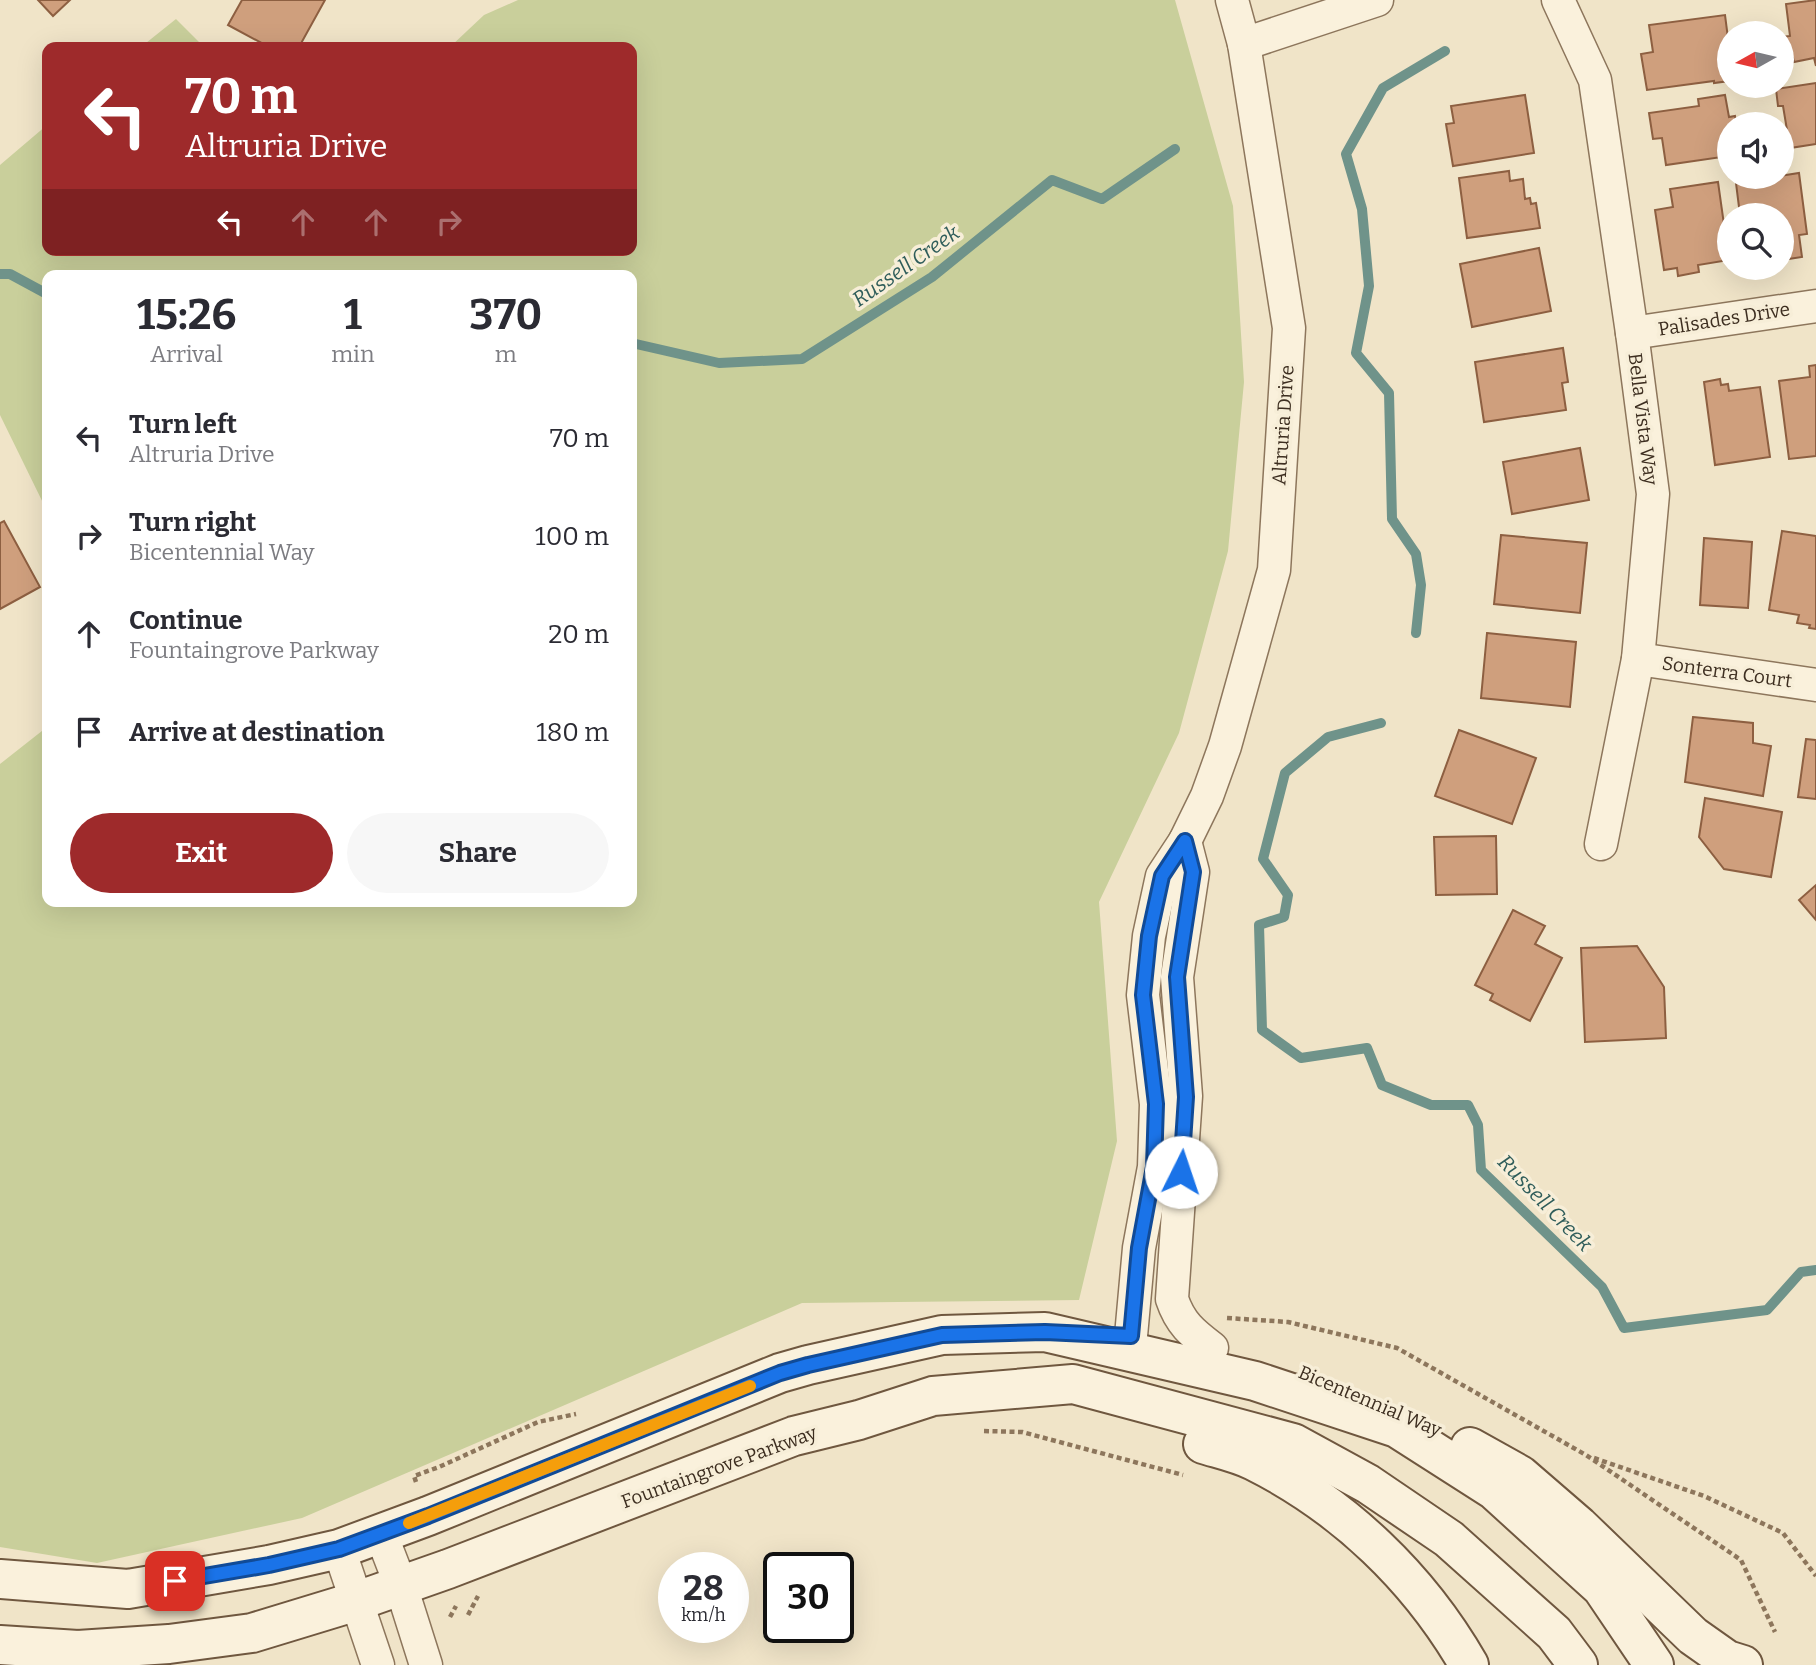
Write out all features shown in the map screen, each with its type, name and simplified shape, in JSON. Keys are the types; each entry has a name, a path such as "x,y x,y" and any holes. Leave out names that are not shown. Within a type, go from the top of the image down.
{"main road":[{"name":"Bicentennial Way","path":"1045,1332 1131,1336 1212,1349 1293,1368 1424,1421 1520,1475 1579,1526 1693,1636 1727,1660 1743,1665"},
{"path":"0,1579 128,1588 269,1565 339,1549 780,1373 942,1335 1045,1332 1255,1381 1397,1428 1494,1490 1602,1588 1654,1665"},
{"name":"Fountaingrove Parkway","path":"0,1645 78,1650 169,1644 253,1633 448,1569 794,1436 859,1420 933,1396 1073,1384 1293,1443 1368,1484 1449,1539 1554,1633 1578,1665"},
{"path":"859,1420 956,1407 1015,1406 1064,1410 1148,1427 1252,1460 1306,1490 1373,1543 1432,1607 1469,1665"}],"street":[{"name":"Altruria Drive","path":"1131,1336 1139,1248 1154,1167 1156,1104 1143,995 1149,936 1162,876 1185,841 1208,796 1225,746 1274,570 1289,328 1244,44 1232,0"},
{"path":"1244,44 1377,0"},
{"name":"Bella Vista Way","path":"1558,0 1595,80 1653,494 1638,659 1601,844"},
{"name":"Palisades Drive","path":"1632,333 1816,306"},
{"name":"Sonterra Court","path":"1638,659 1816,685"},
{"path":"1185,841 1193,872 1177,977 1186,1097 1172,1299 1177,1314 1190,1331 1212,1349"},
{"path":"381,1534 426,1665"},
{"path":"339,1549 378,1665"}],"path":[{"path":"980,1431 1022,1432 1184,1476"},
{"path":"1586,1455 1704,1496 1783,1533 1816,1576"},
{"path":"468,1615 476,1597 483,1591"}],"green space":[{"path":"518,0 1175,0 1233,206 1244,382 1228,551 1179,733 1099,902 1117,1141 1079,1300 802,1303 302,1518 97,1563 0,1547 0,764 42,731 42,907 637,907 637,270 42,270 42,501 0,415 0,165 42,129 42,256 637,256 637,42 455,42 484,15"},
{"path":"176,19 199,42 147,42"}],"building":[{"path":"38,0 70,0 53,16"},
{"path":"242,0 325,0 302,42 260,42 228,25"},
{"path":"1816,0 1816,66 1814,58 1794,62 1794,21 1788,21 1786,4"},
{"path":"1725,15 1726,21 1717,21 1717,83 1647,90 1641,54 1653,52 1649,25"},
{"path":"1816,83 1816,144 1794,147 1794,112 1784,112 1783,106 1778,106 1777,98 1794,98 1794,86"},
{"path":"1525,95 1534,153 1453,166 1446,124 1454,123 1451,106"},
{"path":"1717,96 1726,98 1728,112 1717,112 1717,158 1666,165 1662,138 1653,139 1649,113 1699,106 1698,99"},
{"path":"1509,171 1510,181 1523,179 1525,199 1530,198 1531,204 1536,203 1540,228 1467,238 1459,178"},
{"path":"1799,173 1807,234 1799,235 1802,257 1794,258 1794,203 1738,203 1737,189 1794,189 1794,174"},
{"path":"1717,182 1721,203 1717,203 1717,262 1698,265 1699,272 1678,276 1677,268 1664,270 1655,210 1673,207 1670,189"},
{"path":"1539,248 1551,311 1472,327 1460,264"},
{"path":"1563,348 1568,382 1562,383 1566,410 1484,422 1475,362"},
{"path":"1816,365 1816,456 1789,459 1779,381 1810,377 1809,366"},
{"path":"1720,379 1721,385 1728,384 1729,391 1760,387 1770,457 1715,465 1704,382"},
{"path":"1580,448 1589,500 1512,514 1503,462"},
{"path":"4,521 40,587 0,609 0,523"},
{"path":"1782,531 1816,536 1816,629 1797,623 1799,615 1769,610"},
{"path":"1501,535 1587,543 1580,613 1494,604"},
{"path":"1704,538 1752,542 1748,608 1700,605"},
{"path":"1487,633 1576,642 1570,707 1481,698"},
{"path":"1693,717 1753,723 1753,743 1771,746 1763,796 1685,782"},
{"path":"1459,730 1536,758 1512,824 1435,796"},
{"path":"1806,739 1816,740 1816,799 1798,797"},
{"path":"1705,798 1782,812 1771,877 1724,869 1699,837"},
{"path":"1496,836 1497,894 1436,895 1434,837"},
{"path":"1816,885 1816,920 1799,900"},
{"path":"1513,910 1545,926 1535,944 1562,958 1530,1021 1490,1000 1493,994 1475,985"},
{"path":"1637,946 1664,987 1666,1038 1585,1042 1581,948"}],"waterway":[{"name":"Russell Creek","path":"1416,633 1421,585 1416,554 1392,519 1389,393 1356,353 1369,286 1362,209 1346,154 1383,88 1445,51"},
{"name":"Russell Creek","path":"637,344 719,363 802,359 932,277 1052,180 1102,199 1175,149"},
{"name":"Russell Creek","path":"0,274 10,274 42,291"},
{"name":"Russell Creek","path":"1381,723 1328,737 1285,773 1263,859 1288,895 1284,917 1259,925 1262,1030 1301,1058 1367,1048 1382,1085 1431,1105 1468,1105 1478,1125 1481,1170 1602,1287 1624,1328 1767,1310 1801,1272 1816,1270"}],"slow traffic":[{"path":"409,1523 750,1386"}],"route":[{"path":"175,1581 269,1565 339,1549 428,1516 780,1373 808,1365 942,1335 1045,1332 1131,1336 1139,1248 1154,1167 1156,1104 1143,995 1149,936 1162,876 1185,841 1193,872 1177,977 1186,1097 1181,1172"}]}
